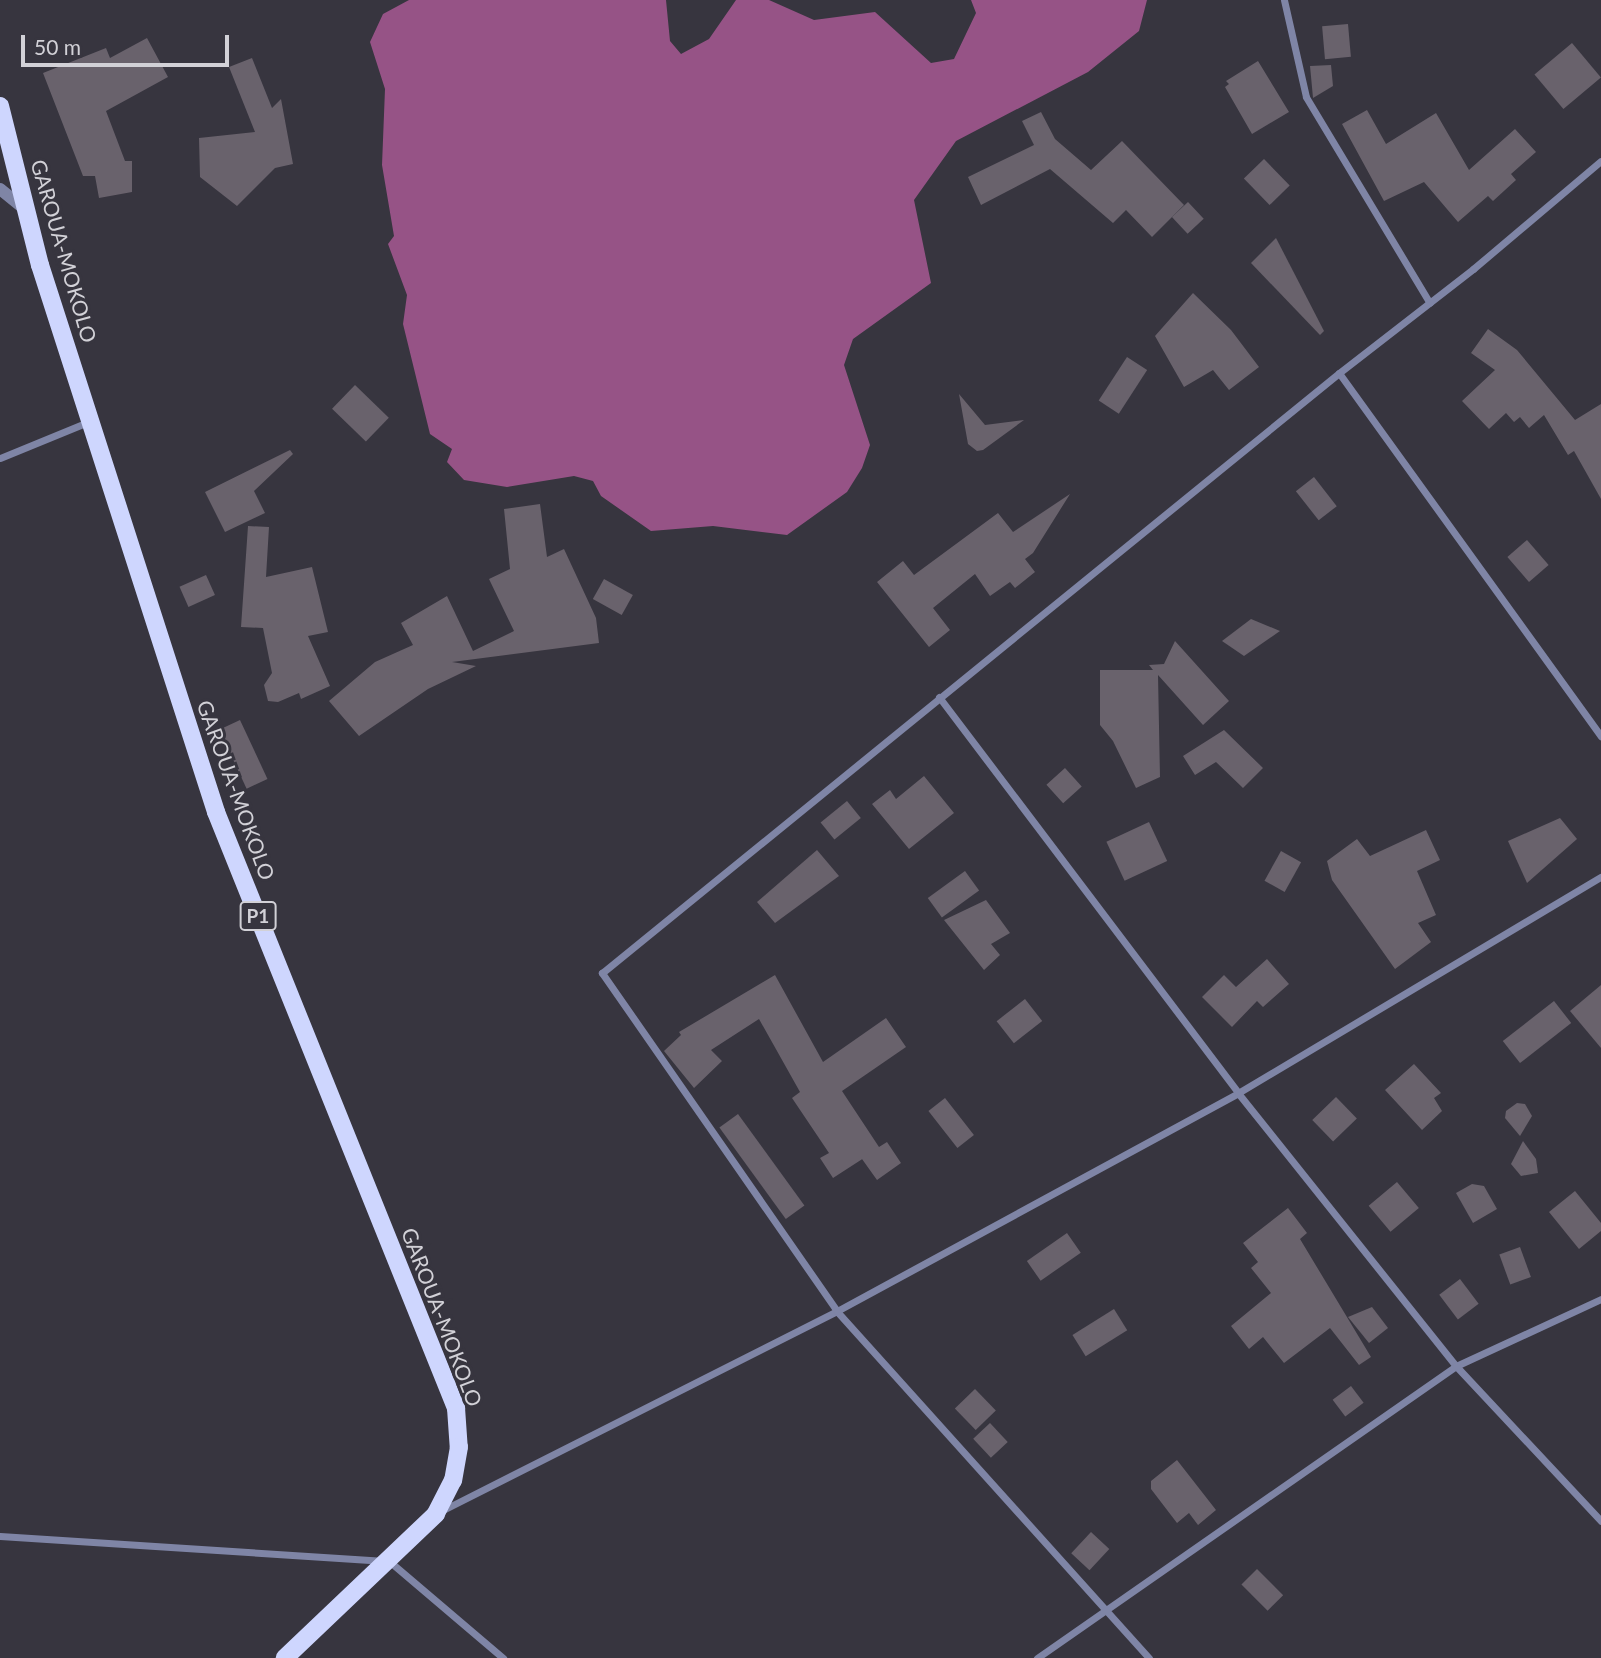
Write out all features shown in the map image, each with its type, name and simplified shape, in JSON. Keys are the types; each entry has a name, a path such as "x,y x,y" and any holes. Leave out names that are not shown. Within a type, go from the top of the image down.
{"main road":[{"name":"GAROUA-MOKOLO","path":"0,106 40,265 216,812 456,1408 459,1447 453,1480 436,1514 285,1658"}],"street":[{"path":"1284,0 1306,97 1430,303"},
{"path":"1149,1658 836,1311 602,972 1339,373 1430,303 1601,161"},
{"path":"0,189 26,210"},
{"path":"1339,373 1601,736"},
{"path":"0,458 91,420"},
{"path":"939,697 1238,1093 1456,1366 1601,1521"},
{"path":"436,1514 836,1311 1238,1093 1601,877"},
{"path":"1037,1658 1456,1366 1601,1299"},
{"path":"0,1536 389,1561 503,1658"}],"shaded area":[{"path":"409,0 666,0 670,41 681,54 709,39 736,0 769,0 814,20 875,12 931,63 954,59 976,13 971,0 1147,0 1139,31 1088,72 956,141 914,200 931,283 853,339 844,365 870,445 862,468 847,492 787,535 713,526 651,531 601,496 593,481 574,476 507,487 464,480 447,462 452,449 430,434 403,324 407,295 388,244 394,236 382,165 385,89 370,42 383,14"}],"building":[{"path":"1348,24 1351,57 1325,59 1322,26"},
{"path":"147,38 168,77 106,111 125,161 132,161 132,192 99,198 95,176 83,176 43,73 106,48 110,58"},
{"path":"1572,43 1601,77 1563,109 1534,74"},
{"path":"252,58 272,108 281,99 293,164 275,168 237,206 200,177 199,138 255,132 229,67"},
{"path":"1258,61 1289,112 1252,134 1225,87 1229,84 1226,81"},
{"path":"1331,65 1333,86 1313,98 1310,66"},
{"path":"1367,110 1386,144 1436,113 1469,170 1515,129 1536,152 1511,174 1516,180 1493,201 1488,196 1458,222 1424,182 1384,201 1342,124"},
{"path":"1041,112 1055,139 1091,170 1122,141 1184,205 1152,237 1126,210 1113,223 1050,169 981,205 968,177 1034,145 1022,121"},
{"path":"1264,159 1290,186 1270,205 1244,178"},
{"path":"1188,202 1204,219 1188,234 1172,217"},
{"path":"1276,238 1324,331 1320,335 1251,263"},
{"path":"1193,293 1231,330 1259,367 1229,390 1213,370 1184,387 1155,336"},
{"path":"1488,329 1517,350 1575,420 1601,404 1601,499 1574,451 1568,455 1544,415 1529,428 1520,417 1514,422 1506,413 1489,429 1462,401 1495,370 1471,353"},
{"path":"1127,357 1147,370 1119,414 1099,401"},
{"path":"355,385 389,418 366,441 332,409"},
{"path":"959,394 985,425 1024,420 983,450 977,451 968,444"},
{"path":"290,450 293,454 254,491 265,513 225,532 205,492"},
{"path":"1314,477 1337,506 1319,520 1296,491"},
{"path":"1070,494 1033,553 1025,559 1035,572 1015,588 1010,582 990,596 975,574 933,608 950,630 929,647 877,582 903,561 914,575 998,513 1013,532"},
{"path":"540,504 547,557 564,549 596,618 599,643 452,662 476,666 428,689 359,736 329,701 375,662 413,645 401,623 447,596 473,651 514,631 489,579 510,569 504,509"},
{"path":"248,526 269,527 266,577 312,567 328,632 308,636 330,686 301,699 299,693 278,702 268,701 264,685 272,673 263,628 241,627"},
{"path":"1527,540 1549,565 1529,582 1507,557"},
{"path":"206,575 215,595 188,607 180,587"},
{"path":"604,579 633,595 622,615 593,599"},
{"path":"1251,619 1280,631 1244,656 1222,641"},
{"path":"1175,641 1229,701 1203,725 1158,675 1160,777 1136,788 1113,741 1100,725 1100,670 1153,670 1149,665 1164,664"},
{"path":"240,720 267,779 247,789 219,730"},
{"path":"1224,730 1263,768 1243,788 1216,762 1195,775 1183,756"},
{"path":"1065,768 1082,787 1063,803 1046,785"},
{"path":"924,776 954,813 909,849 872,804 890,790 896,799"},
{"path":"847,801 861,818 834,839 821,822"},
{"path":"1560,818 1577,839 1527,883 1508,841"},
{"path":"1149,822 1167,861 1125,881 1106,842"},
{"path":"1426,830 1440,860 1417,871 1436,915 1418,923 1431,942 1395,969 1332,880 1327,861 1357,839 1370,856"},
{"path":"817,850 839,876 775,923 757,902"},
{"path":"1281,851 1301,862 1285,892 1265,881"},
{"path":"965,871 979,890 942,917 928,898"},
{"path":"986,900 1010,933 991,944 1000,955 984,970 944,920"},
{"path":"1267,959 1289,984 1263,1007 1257,1001 1232,1027 1202,997 1224,975 1236,987"},
{"path":"775,975 823,1062 886,1018 906,1047 842,1091 879,1147 887,1142 901,1163 877,1180 862,1159 833,1178 820,1158 829,1153 792,1098 800,1092 759,1019 711,1050 722,1061 694,1088 664,1051 681,1035 679,1032"},
{"path":"1601,985 1601,1048 1570,1011"},
{"path":"1025,999 1042,1021 1014,1043 997,1021"},
{"path":"1554,1001 1571,1023 1520,1063 1503,1041"},
{"path":"1414,1064 1441,1093 1434,1098 1442,1111 1422,1130 1385,1090"},
{"path":"1336,1097 1357,1119 1333,1142 1312,1120"},
{"path":"945,1098 974,1135 957,1148 928,1111"},
{"path":"1517,1103 1525,1104 1532,1116 1520,1136 1505,1118 1506,1111"},
{"path":"738,1114 804,1205 786,1219 719,1128"},
{"path":"1523,1141 1536,1159 1538,1173 1521,1176 1511,1164"},
{"path":"1397,1182 1419,1208 1391,1232 1369,1206"},
{"path":"1472,1184 1484,1186 1497,1209 1473,1223 1456,1193"},
{"path":"1575,1191 1601,1223 1601,1231 1579,1249 1549,1212"},
{"path":"1288,1208 1307,1233 1300,1239 1371,1357 1359,1365 1330,1328 1284,1363 1263,1337 1249,1349 1231,1326 1271,1293 1251,1268 1258,1262 1243,1243"},
{"path":"1067,1233 1081,1253 1041,1281 1027,1261"},
{"path":"1520,1247 1531,1277 1510,1285 1499,1255"},
{"path":"1460,1279 1479,1304 1458,1319 1439,1295"},
{"path":"1372,1307 1388,1328 1369,1343 1348,1317"},
{"path":"1114,1309 1127,1330 1086,1356 1072,1335"},
{"path":"1351,1386 1364,1403 1345,1417 1333,1400"},
{"path":"975,1389 996,1411 976,1430 955,1408"},
{"path":"990,1423 1008,1442 991,1458 973,1439"},
{"path":"1177,1460 1216,1510 1198,1525 1189,1513 1177,1523 1151,1489 1151,1481"},
{"path":"1091,1532 1109,1549 1090,1570 1071,1553"},
{"path":"1257,1569 1283,1595 1268,1611 1241,1585"}]}
